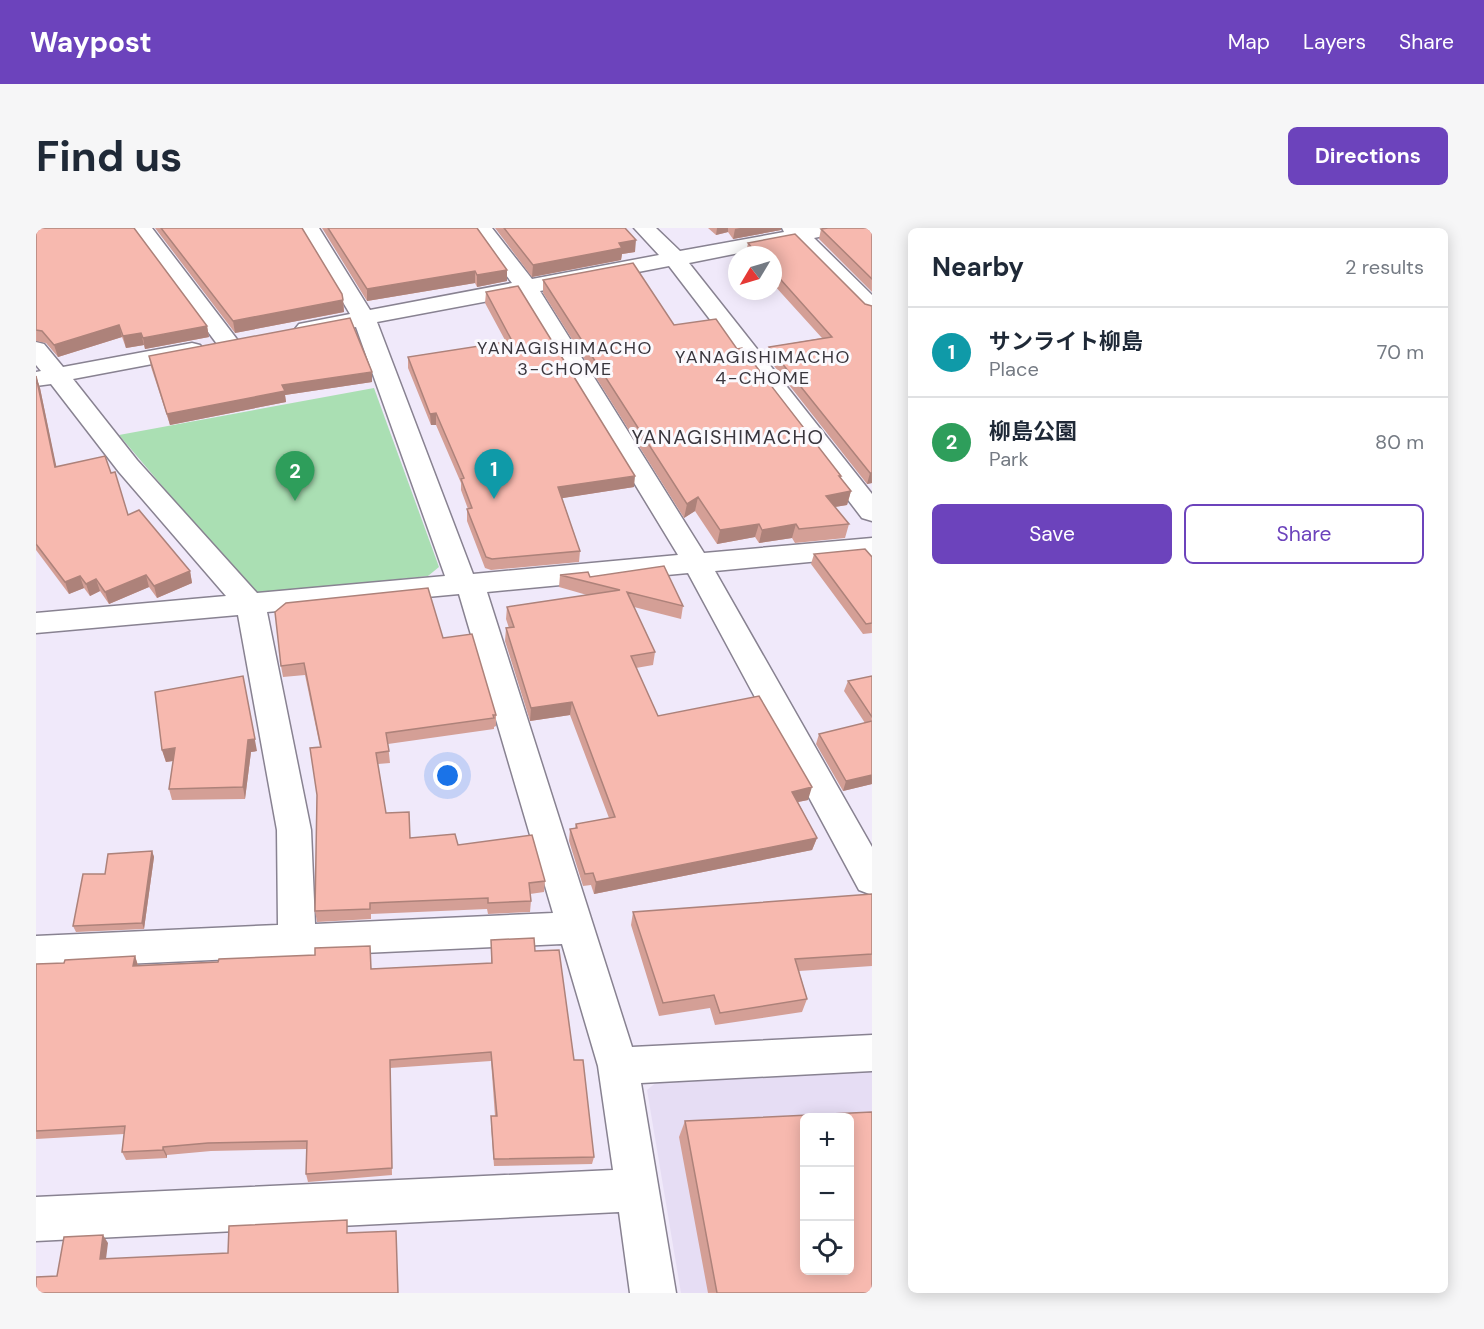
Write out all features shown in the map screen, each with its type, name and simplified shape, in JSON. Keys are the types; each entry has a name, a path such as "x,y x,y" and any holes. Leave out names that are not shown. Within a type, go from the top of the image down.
{"street":[{"path":"46,377 238,342 141,228"},
{"path":"309,228 364,318 467,585 618,1066 653,1293"},
{"path":"481,228 526,287 696,562 872,880"},
{"path":"644,228 675,259 872,512"},
{"path":"287,333 675,259 796,231 836,228"},
{"path":"796,231 872,308"},
{"path":"36,349 46,377 129,466 251,605 294,830 297,940"},
{"path":"36,623 872,547"},
{"path":"36,952 576,928"},
{"path":"618,1066 872,1053"},
{"path":"36,1219 638,1190"}],"shaded area":[{"path":"872,1071 872,1293 681,1293 647,1090 658,1081"}],"green space":[{"path":"374,388 439,567 428,576 258,594 247,586 119,435"}],"building":[{"path":"36,228 134,228 207,326 143,338 141,333 123,336 119,325 54,345 42,331 36,330"},
{"path":"161,228 302,228 342,294 343,300 233,321"},
{"path":"328,228 477,228 507,270 477,275 475,271 367,289"},
{"path":"504,228 625,228 636,240 619,243 622,248 533,265"},
{"path":"872,228 872,279 821,229"},
{"path":"795,234 865,304 872,306 872,473 769,347 832,337 782,281 782,246 750,246 748,243"},
{"path":"633,263 674,325 716,319 737,349 742,348 851,491 826,496 849,524 799,529 796,524 762,530 759,524 720,530 698,497 687,504 543,280"},
{"path":"518,286 635,476 558,487 580,551 492,559 486,557 467,509 472,508 461,479 464,478 436,413 430,414 408,357 512,341 486,292"},
{"path":"350,318 372,372 282,385 285,391 167,414 149,356"},
{"path":"36,376 55,467 105,456 111,473 115,472 128,515 139,510 190,571 154,586 146,575 105,592 96,579 86,584 80,576 65,582 36,544"},
{"path":"865,549 872,557 872,623 866,624 814,554"},
{"path":"664,566 683,606 627,592 655,652 631,656 658,716 759,696 812,787 792,792 817,838 596,882 593,873 585,874 570,829 577,828 576,824 615,817 572,702 531,708 506,628 514,627 507,607 620,590 560,575 588,572 590,577"},
{"path":"428,588 443,638 472,634 496,715 493,715 494,718 386,733 389,751 376,753 386,813 409,812 410,838 455,834 458,845 532,835 545,881 529,883 531,901 488,903 488,898 370,903 370,909 315,911 317,795 310,748 321,747 304,663 281,666 275,612 286,603"},
{"path":"243,676 255,739 248,740 243,787 169,789 175,748 162,750 155,692"},
{"path":"872,676 872,717 848,681"},
{"path":"872,721 872,775 846,781 819,734"},
{"path":"152,851 142,923 73,926 83,874 105,874 108,854"},
{"path":"872,894 872,954 795,959 807,999 720,1013 714,995 663,1003 633,912"},
{"path":"534,938 535,951 559,950 574,1060 583,1060 594,1157 494,1159 491,1116 497,1116 491,1052 390,1060 392,1168 306,1174 307,1141 208,1143 163,1147 163,1150 122,1152 125,1126 36,1131 36,964 135,956 133,966 218,962 219,959 315,955 315,948 370,946 371,969 492,963 491,940"},
{"path":"872,1112 872,1293 717,1293 685,1121 800,1115 800,1275 854,1275 854,1113 851,1113"},
{"path":"347,1220 347,1233 396,1231 398,1293 36,1293 36,1277 57,1276 64,1237 103,1235 100,1259 228,1253 229,1226"}],"place":[{"name":"サンライト柳島","path":"494,499"},
{"name":"柳島公園","path":"295,501"}],"district":[{"name":"YANAGISHIMACHO 3-CHOME","path":"565,358"},
{"name":"YANAGISHIMACHO 4-CHOME","path":"763,367"},
{"name":"YANAGISHIMACHO","path":"728,437"}]}
